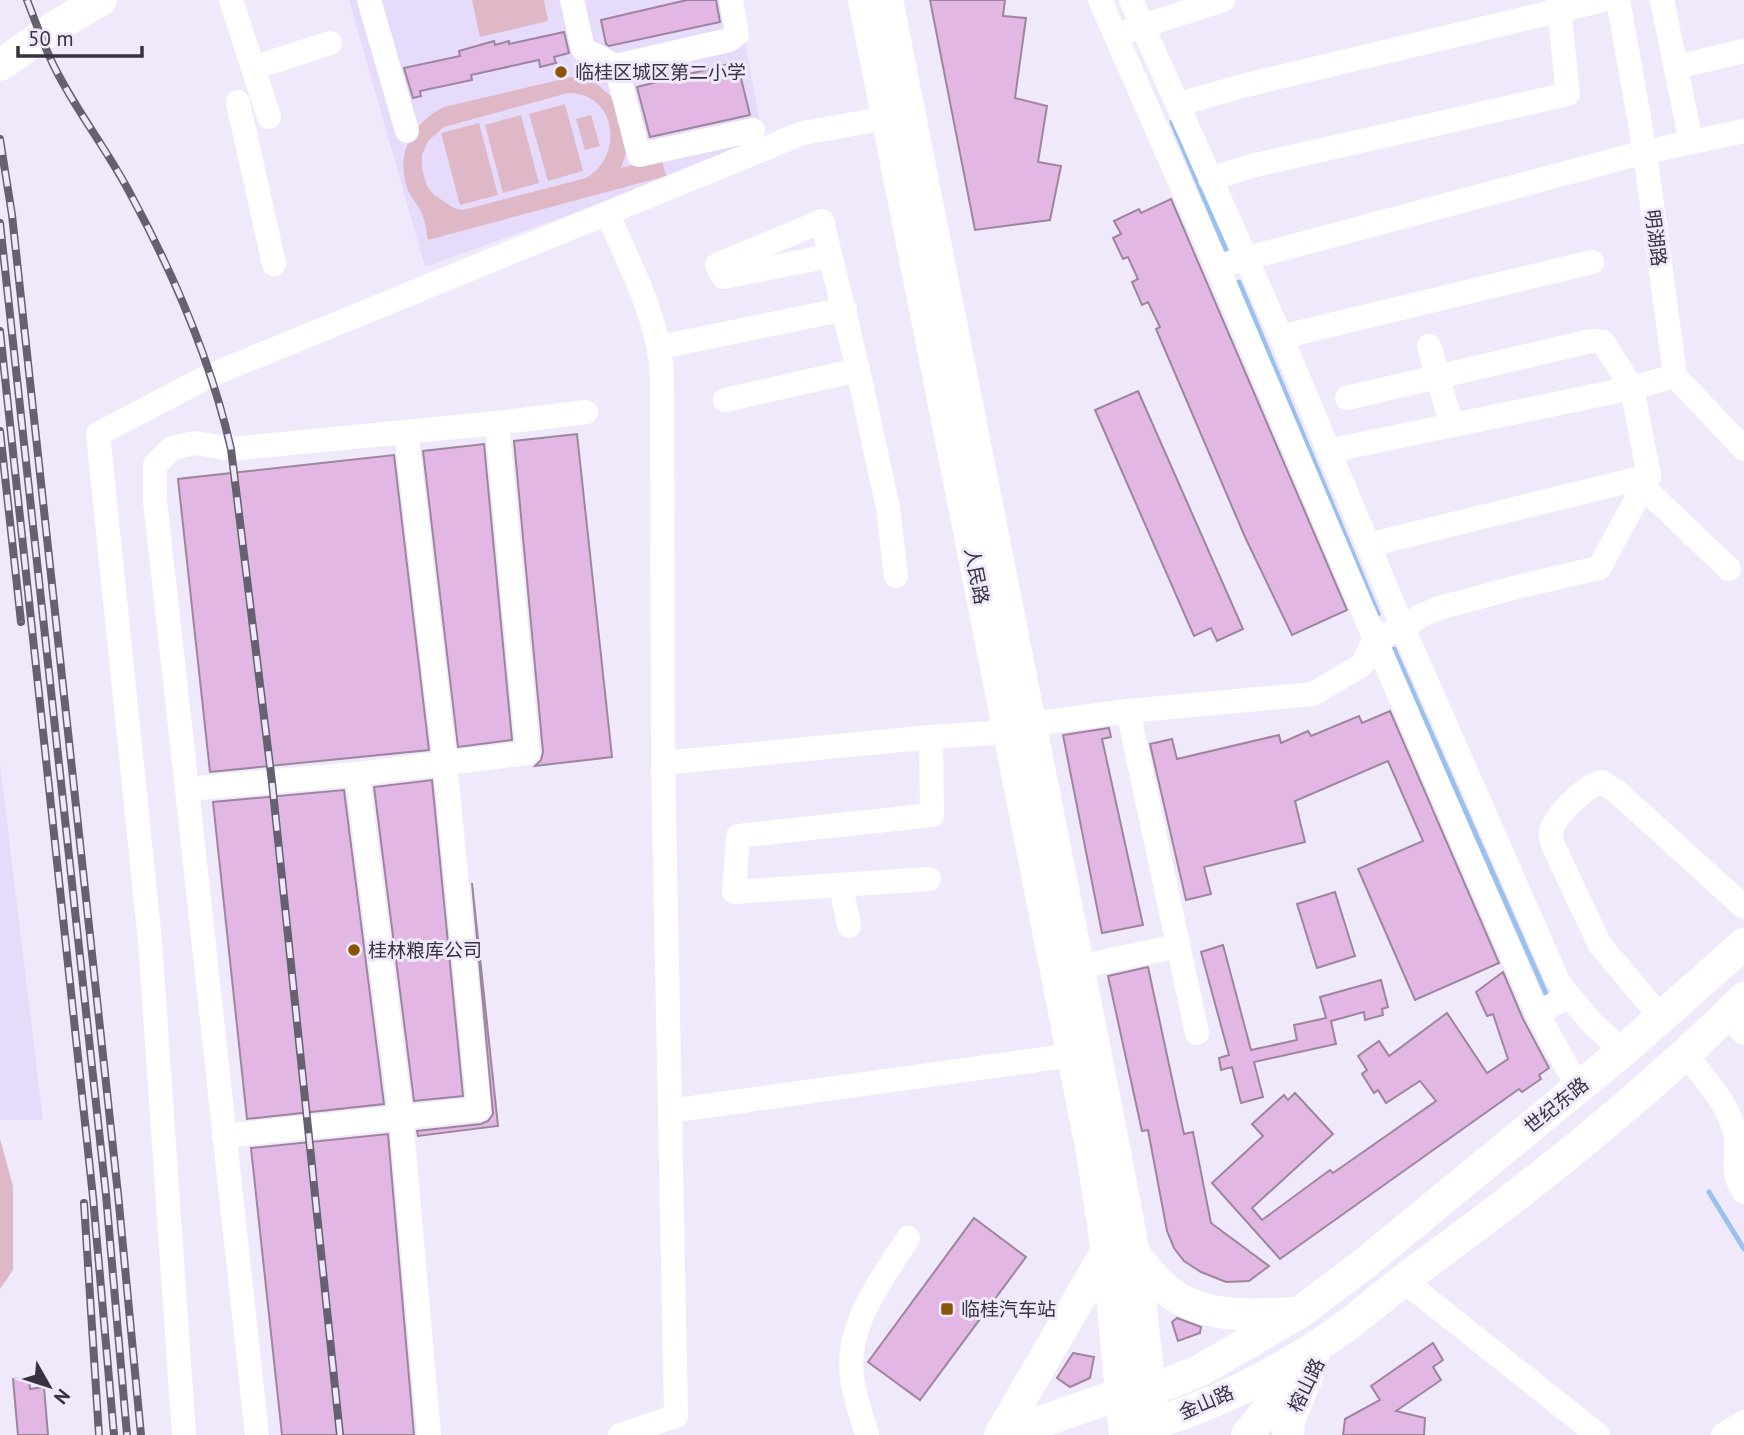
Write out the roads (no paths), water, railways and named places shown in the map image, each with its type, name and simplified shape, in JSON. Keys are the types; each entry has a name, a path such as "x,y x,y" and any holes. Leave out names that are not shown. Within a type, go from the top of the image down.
{"main road":[{"path":"0,41 59,0"},
{"path":"0,65 56,26 102,0"},
{"name":"人民路","path":"864,0 1019,728 1078,967 1103,1149"},
{"name":"人民路","path":"887,0 1019,728 1073,1055 1103,1149"},
{"name":"世纪东路","path":"1135,1392 1199,1371 1298,1313 1365,1263 1623,1051 1744,944"},
{"path":"1247,1435 1330,1337 1507,1205 1686,1055 1738,1016"},
{"path":"1103,1149 1121,1253 1135,1392 1134,1432"},
{"path":"1121,1253 1161,1285 1202,1309 1252,1315 1298,1313"},
{"path":"1001,1435 1121,1253"},
{"name":"金山路","path":"1134,1432 1228,1394 1295,1359 1330,1337"},
{"name":"榕山路","path":"1288,1435 1289,1420 1301,1390 1330,1337"},
{"path":"1001,1435 1135,1392"}],"street":[{"path":"230,0 266,106 228,106 274,264"},
{"path":"369,0 407,131"},
{"path":"572,0 583,49 616,66 729,40 737,34 731,0"},
{"path":"1100,0 1217,265 1536,1013 1578,1087"},
{"path":"1131,0 1281,337 1403,628 1558,981 1593,1024 1623,1051"},
{"path":"1115,36 1142,24 1223,0"},
{"path":"1179,104 1559,5 1603,0"},
{"name":"明湖路","path":"1618,0 1644,152 1675,376"},
{"path":"1662,0 1691,142"},
{"path":"1210,179 1251,166 1568,94 1559,5"},
{"path":"253,68 330,43"},
{"path":"1676,66 1744,51"},
{"path":"616,66 639,155 753,130"},
{"path":"184,1435 150,941 98,434 211,375 803,134 887,118"},
{"path":"1217,265 1644,152 1744,131"},
{"path":"607,214 646,303 660,347 663,763 676,1416 620,1435"},
{"path":"830,256 845,309 888,508 896,576"},
{"path":"1281,337 1592,261"},
{"path":"660,347 845,309"},
{"path":"1348,398 1438,376 1598,341 1604,342 1632,388 1646,481 1729,569"},
{"path":"1429,346 1451,424"},
{"path":"725,400 858,370"},
{"path":"1328,451 1632,388 1675,376 1744,450"},
{"path":"257,1435 155,501 155,465 172,448 195,443 230,449 586,412"},
{"path":"187,789 357,774 528,753 496,423"},
{"path":"223,1136 479,1109 444,762 405,432"},
{"path":"663,763 1019,728 1128,711 1313,694 1362,665 1375,639 1403,628 1419,616 1461,602 1599,568 1646,481"},
{"path":"1368,545 1646,481"},
{"path":"1128,711 1197,1033"},
{"path":"929,879 734,892 738,836 932,815 931,737"},
{"path":"357,774 401,1117 429,1435"},
{"path":"1661,1017 1600,945 1553,845 1551,835 1554,825 1581,792 1595,783 1602,782 1616,791 1744,907"},
{"path":"841,886 849,926"},
{"path":"1078,967 1177,946"},
{"path":"1536,1013 1569,996"},
{"path":"670,1111 1073,1055"},
{"path":"1686,1055 1717,1095 1734,1127 1738,1151 1734,1172 1744,1192"},
{"path":"867,1435 851,1374 854,1334 864,1309 908,1238"},
{"path":"1403,1280 1598,1435"},
{"path":"1723,1435 1744,1422"}],"waterway":[{"path":"1172,122 1228,254"},
{"path":"1239,282 1378,614"},
{"path":"1394,649 1548,998"},
{"path":"1709,1192 1744,1249"}],"railway":[{"path":"27,0 58,74 123,181 177,289 213,384 231,449 272,782 340,1435"},
{"path":"0,139 12,215 118,1194 141,1435"},
{"path":"0,223 106,1195 127,1435"},
{"path":"0,331 93,1197 114,1435"},
{"path":"0,431 21,622"},
{"path":"84,1203 99,1435"}],"place":[{"name":"临桂区城区第二小学","path":"561,72"},
{"name":"桂林粮库公司","path":"354,950"},
{"name":"临桂汽车站","path":"947,1309"}]}
